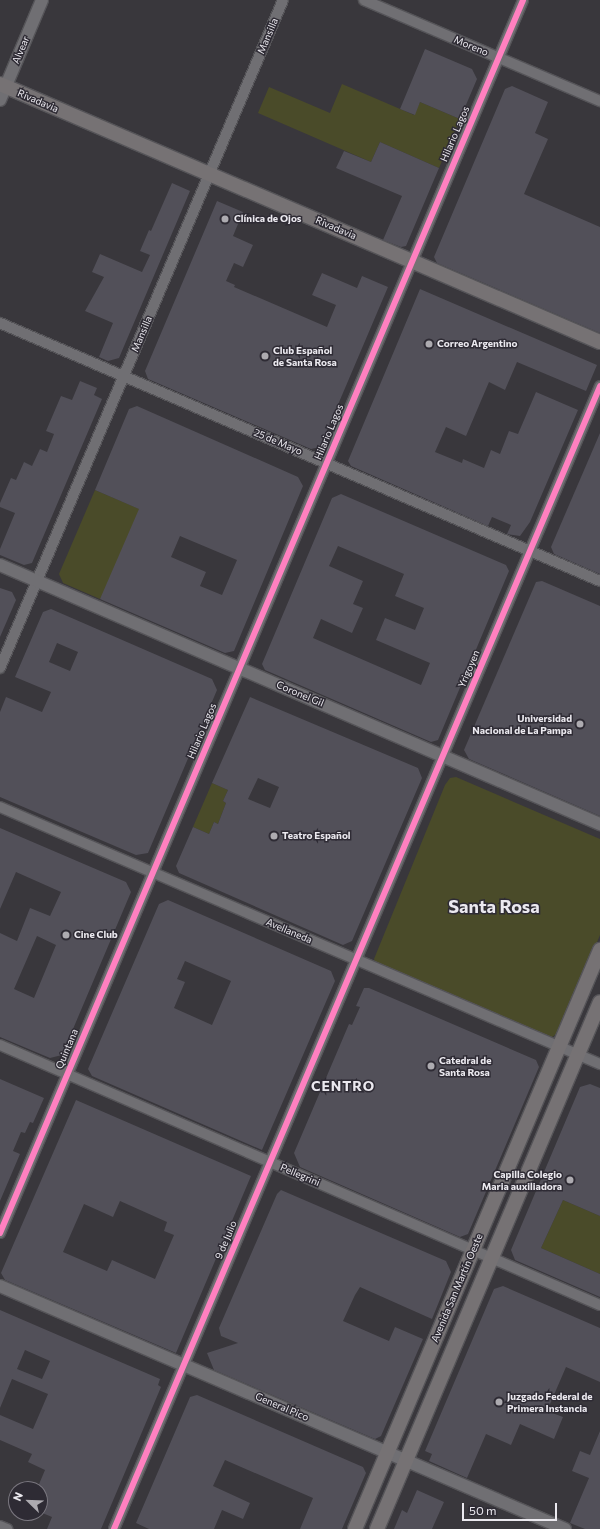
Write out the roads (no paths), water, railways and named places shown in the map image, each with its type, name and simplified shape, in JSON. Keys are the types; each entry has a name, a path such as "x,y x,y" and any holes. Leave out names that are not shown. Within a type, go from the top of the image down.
{"main road":[{"name":"Rivadavia","path":"3,85 600,342"},
{"name":"Avenida San Martín Oeste","path":"355,1529 559,1047 596,968 600,950"},
{"name":"Avenida San Martín Oeste","path":"377,1529 600,1002"}],"street":[{"name":"Alvear","path":"0,100 3,85 42,0"},
{"name":"Mansilla","path":"0,668 284,0"},
{"name":"Moreno","path":"364,0 600,101"},
{"name":"Hilario Lagos","path":"153,873 523,0"},
{"name":"25 de Mayo","path":"0,323 600,581"},
{"name":"Yrigoyen","path":"356,960 600,386"},
{"name":"Coronel Gil","path":"0,565 600,824"},
{"name":"Avellaneda","path":"0,807 600,1064"},
{"name":"Quintana","path":"0,1233 153,873"},
{"name":"9 de Julio","path":"114,1529 356,960"},
{"name":"Pellegrini","path":"0,1045 600,1305"},
{"name":"General Pico","path":"0,1286 565,1529"},
{"path":"0,1526 7,1529"}],"place":[{"name":"Clínica de Ojos","path":"225,219"},
{"name":"Correo Argentino","path":"429,344"},
{"name":"Club Español de Santa Rosa","path":"265,356"},
{"name":"Universidad Nacional de La Pampa","path":"580,724"},
{"name":"Teatro Español","path":"274,836"},
{"name":"Cine Club","path":"66,935"},
{"name":"Catedral de Santa Rosa","path":"431,1066"},
{"name":"Capilla Colegio Maria auxiliadora","path":"570,1180"},
{"name":"Juzgado Federal de Primera Instancia","path":"499,1402"}],"district":[{"name":"Santa Rosa","path":"494,906"},
{"name":"CENTRO","path":"343,1086"}]}
